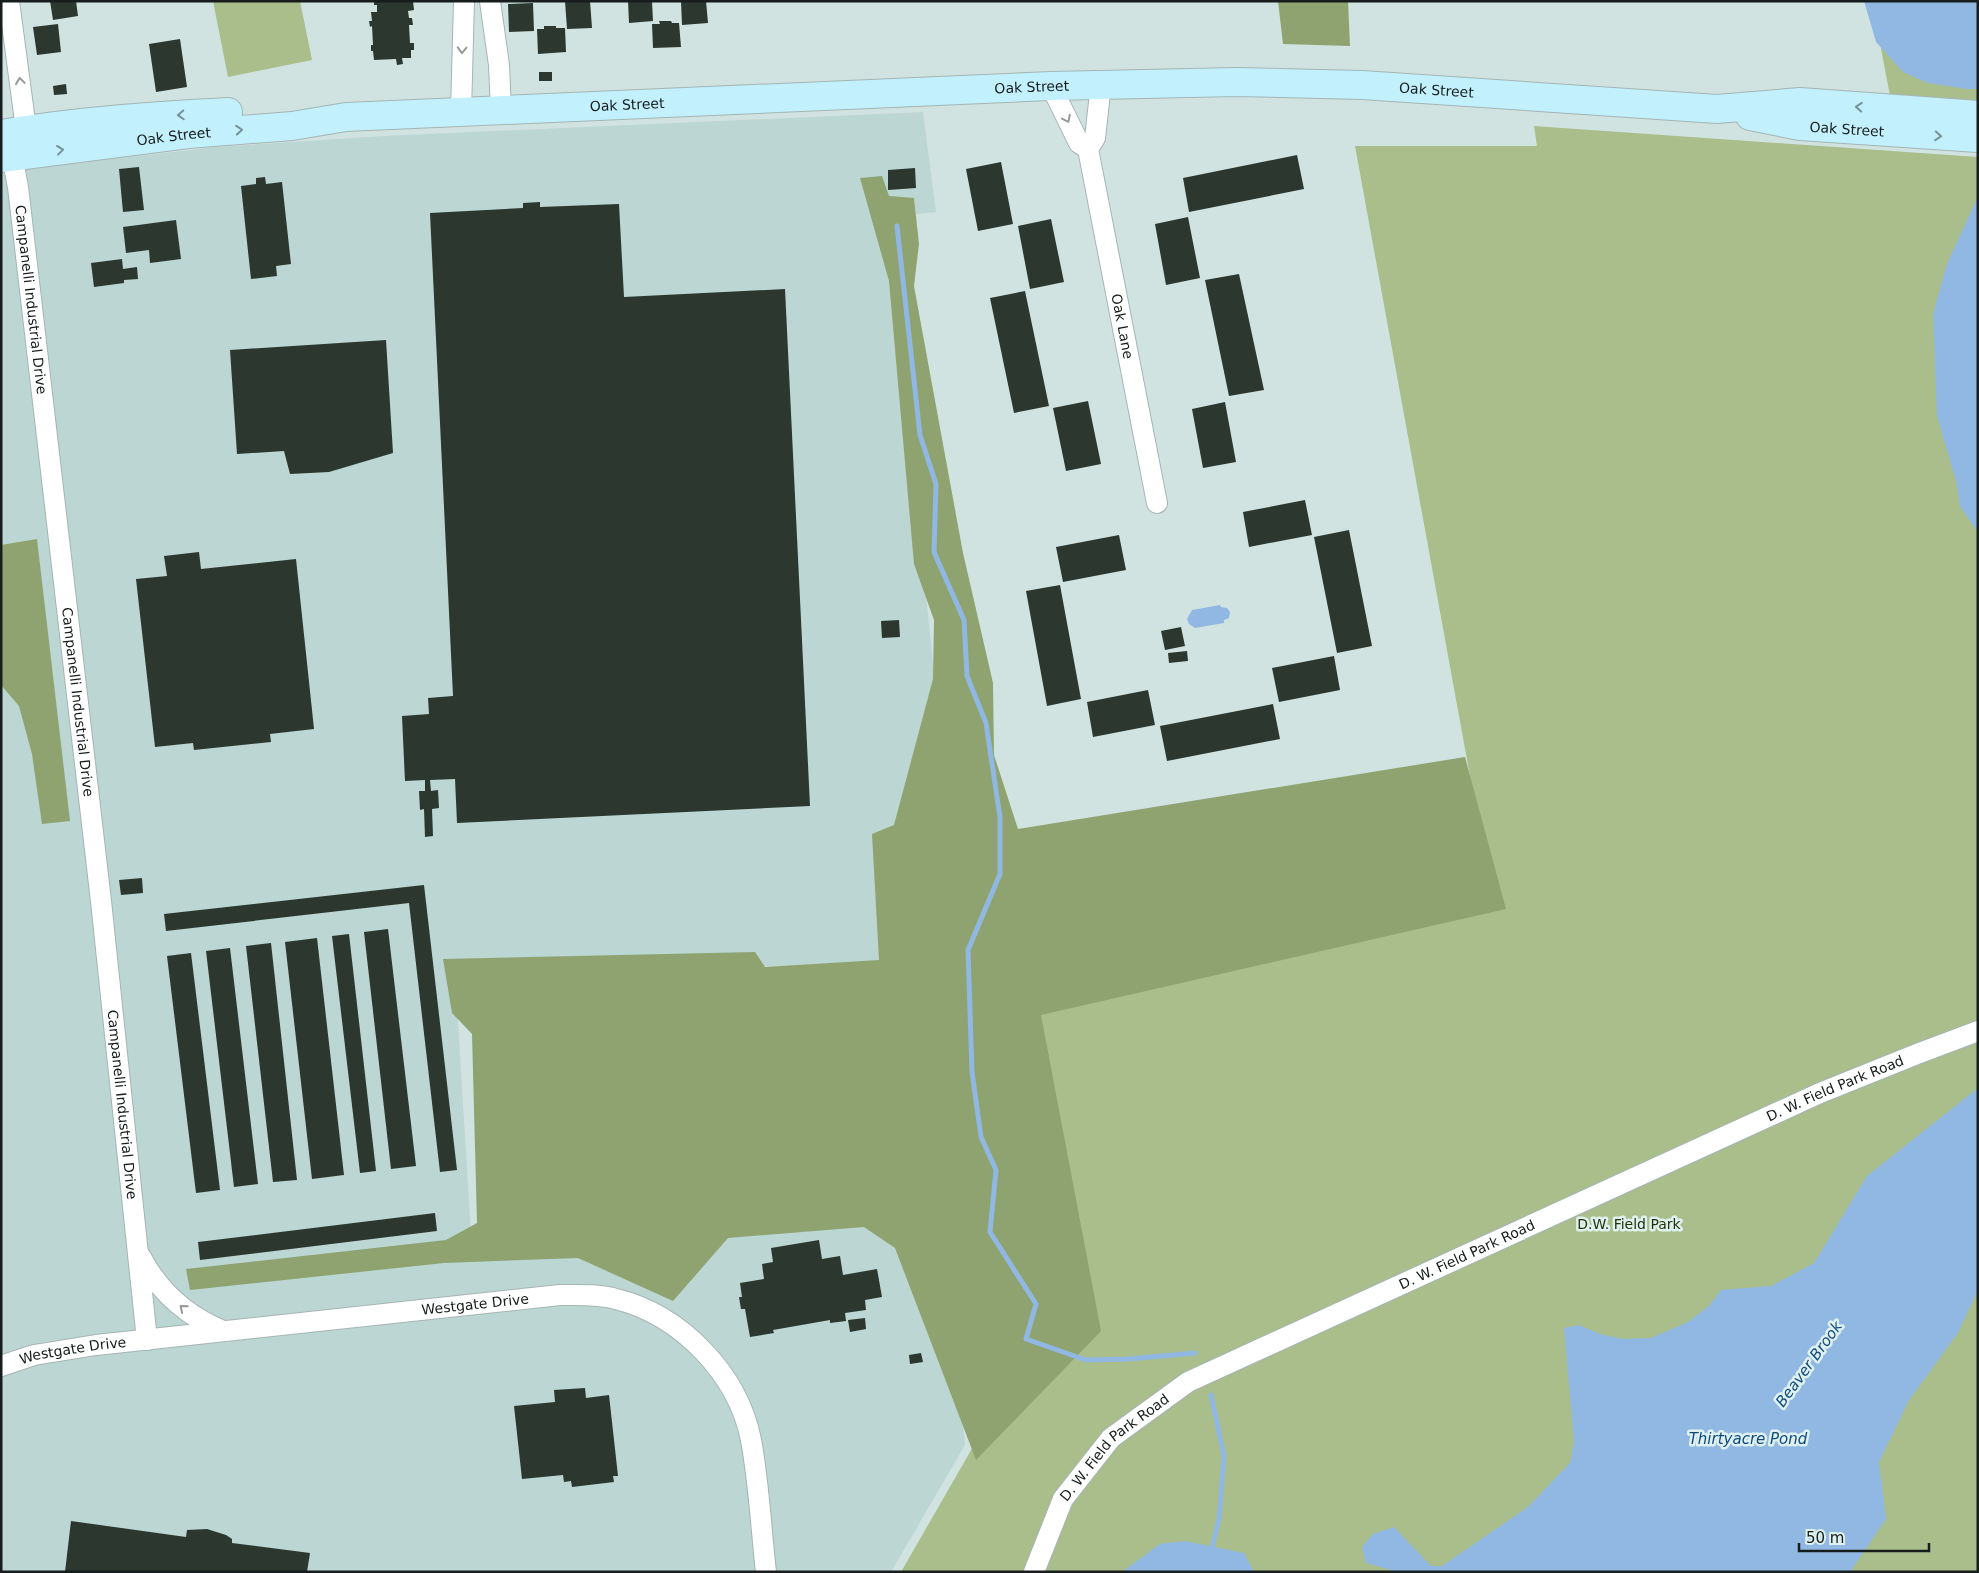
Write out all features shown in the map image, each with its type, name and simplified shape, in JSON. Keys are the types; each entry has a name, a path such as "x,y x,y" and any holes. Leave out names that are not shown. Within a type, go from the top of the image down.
{"main road":[{"name":"Oak Street","path":"8,146 165,116 255,111 282,110 346,117 1051,86 1218,82 1325,83 1717,109 1800,126 1978,115"},
{"name":"Oak Street","path":"1899,121 1978,138"}],"street":[{"name":"Campanelli Industrial Drive","path":"8,1 8,146 18,187 117,1046 147,1340"},
{"path":"461,112 464,1"},
{"path":"490,1 499,64 501,110"},
{"path":"1088,149 1095,138 1102,84"},
{"name":"Oak Lane","path":"1051,86 1079,143 1088,149 1157,503"},
{"name":"D. W. Field Park Road","path":"1034,1572 1063,1499 1111,1438 1188,1382 1820,1093 1978,1031"},
{"name":"Campanelli Industrial Drive","path":"137,1249 154,1279 166,1294 188,1313 225,1332"},
{"name":"Westgate Drive","path":"1,1366 34,1355 61,1350 560,1295 585,1294 616,1299 667,1321 689,1336 722,1374 740,1406 750,1438 757,1482 766,1572"}],"shaded area":[{"path":"923,112 936,212 916,214 914,198 892,282 937,698 888,964 455,973 472,1251 940,1214 965,1445 891,1572 1,1572 1,174 57,165 217,147 383,136"}],"green space":[{"path":"213,1 300,1 312,60 228,77"},
{"path":"1278,1 1348,1 1350,46 1283,44"},
{"path":"1872,1 1978,1 1978,101 1890,96"},
{"name":"D.W. Field Park","path":"1534,126 1978,157 1978,1572 901,1572 974,1445 1027,1006 1493,902 1355,146 1537,146"},
{"path":"882,176 889,196 914,198 919,244 914,286 963,553 993,683 994,755 1018,829 1465,757 1506,909 1041,1015 1101,1331 976,1460 895,1248 864,1227 728,1238 673,1301 578,1258 444,1263 190,1290 186,1269 446,1240 477,1223 472,1034 452,1013 443,959 755,952 765,967 879,960 872,834 894,825 933,679 934,620 914,564 889,281 860,178"},
{"path":"37,539 70,821 42,824 32,754 19,706 1,685 1,545"}],"water":[{"path":"1864,1 1978,1 1978,89 1928,83 1903,72 1876,42"},
{"path":"1978,196 1978,533 1960,506 1956,481 1937,416 1933,314 1947,264"},
{"path":"1220,605 1227,608 1230,612 1229,618 1224,620 1224,623 1195,628 1189,624 1187,619 1192,610"},
{"name":"Thirtyacre Pond","path":"1978,1088 1978,1290 1958,1333 1909,1400 1879,1462 1886,1519 1850,1572 1391,1572 1391,1570 1366,1563 1362,1547 1373,1534 1394,1527 1431,1566 1442,1566 1528,1507 1570,1463 1574,1442 1564,1328 1579,1325 1600,1334 1623,1339 1651,1338 1688,1322 1709,1306 1721,1290 1771,1286 1814,1263 1867,1176"},
{"path":"1185,1541 1244,1553 1254,1572 1125,1572 1126,1569 1160,1544"}],"building":[{"path":"50,1 76,1 78,16 53,20"},
{"path":"374,1 413,1 414,10 408,11 413,25 409,25 410,43 414,43 414,50 411,50 411,58 402,58 403,64 397,65 396,59 374,60 373,51 371,51 371,45 373,45 372,26 370,27 369,21 372,21 371,12 377,12 377,5 374,5"},
{"path":"565,1 590,1 592,28 567,29"},
{"path":"628,1 652,1 653,21 629,23"},
{"path":"681,1 706,1 708,23 682,25"},
{"path":"533,3 534,31 509,32 508,4"},
{"path":"659,21 679,23 681,47 653,48 652,24 660,24"},
{"path":"58,24 61,52 37,55 33,27"},
{"path":"544,26 565,28 566,52 538,54 537,29 544,29"},
{"path":"180,39 187,87 156,92 149,44"},
{"path":"539,72 552,72 552,81 539,81"},
{"path":"66,84 67,94 54,95 53,86"},
{"path":"1297,155 1304,189 1189,212 1183,178"},
{"path":"1001,162 1013,224 978,231 966,169"},
{"path":"139,167 144,210 123,212 119,169"},
{"path":"915,168 916,188 888,190 888,170"},
{"path":"265,177 266,184 282,182 291,264 276,266 277,276 251,279 241,186 256,184 256,178"},
{"path":"540,202 540,207 619,204 624,297 785,289 810,806 457,823 455,779 430,780 431,791 438,790 439,808 432,809 433,836 425,837 424,809 420,810 419,791 425,791 425,780 405,781 402,716 429,714 428,698 453,696 430,213 523,208 523,203"},
{"path":"1188,217 1200,278 1166,285 1155,224"},
{"path":"1051,219 1064,282 1030,289 1018,226"},
{"path":"176,220 181,259 150,263 149,250 126,253 123,227"},
{"path":"122,259 123,269 137,267 138,279 124,280 124,283 94,287 91,263"},
{"path":"1239,274 1264,390 1229,396 1205,280"},
{"path":"1025,291 1049,406 1014,413 990,298"},
{"path":"386,340 393,453 329,472 290,474 284,451 237,454 230,350"},
{"path":"1088,401 1101,464 1066,471 1053,408"},
{"path":"1225,402 1236,462 1203,468 1192,409"},
{"path":"1305,500 1312,535 1249,547 1243,512"},
{"path":"1349,530 1372,646 1337,653 1314,537"},
{"path":"1119,535 1126,570 1063,582 1056,547"},
{"path":"199,552 201,569 296,559 314,729 270,734 271,742 194,750 193,743 155,747 136,579 167,576 164,556"},
{"path":"1060,585 1081,699 1047,706 1026,591"},
{"path":"899,620 900,637 882,638 881,621"},
{"path":"1181,627 1185,646 1165,650 1161,631"},
{"path":"1187,651 1188,661 1169,663 1168,653"},
{"path":"1334,656 1340,690 1279,702 1272,668"},
{"path":"1148,690 1155,725 1093,737 1087,702"},
{"path":"1273,704 1280,739 1167,761 1160,726"},
{"path":"142,878 143,893 121,895 119,880"},
{"path":"424,885 457,1170 440,1172 409,903 166,931 164,914"},
{"path":"388,929 416,1166 391,1169 364,932"},
{"path":"349,934 376,1171 360,1173 332,936"},
{"path":"317,938 344,1175 312,1179 285,942"},
{"path":"271,943 297,1180 273,1182 246,946"},
{"path":"230,948 258,1184 234,1187 206,951"},
{"path":"191,953 220,1190 196,1193 167,956"},
{"path":"435,1213 437,1231 200,1260 198,1242"},
{"path":"819,1240 822,1259 840,1256 843,1275 877,1269 882,1297 865,1300 866,1310 845,1313 846,1321 830,1323 830,1320 773,1330 774,1333 750,1337 745,1309 741,1309 739,1297 742,1297 740,1283 764,1279 762,1264 773,1262 771,1248"},
{"path":"865,1318 866,1329 850,1332 848,1320"},
{"path":"921,1353 923,1362 910,1364 909,1355"},
{"path":"585,1388 586,1398 609,1395 618,1476 613,1476 614,1482 572,1487 571,1481 564,1482 563,1475 522,1479 514,1406 555,1402 554,1390"},
{"path":"71,1521 186,1537 187,1530 207,1529 226,1535 232,1539 232,1543 310,1553 307,1572 65,1572"}],"waterway":[{"path":"897,226 920,435 936,484 934,552 964,620 967,676 986,723 1000,817 1000,874 968,950 972,1072 981,1137 996,1170 990,1232 1036,1304 1026,1339 1086,1360 1128,1359 1195,1353"},
{"path":"1211,1395 1224,1456 1219,1519 1211,1552"}],"water label":[{"name":"Beaver Brook","path":"1809,1364"}]}
